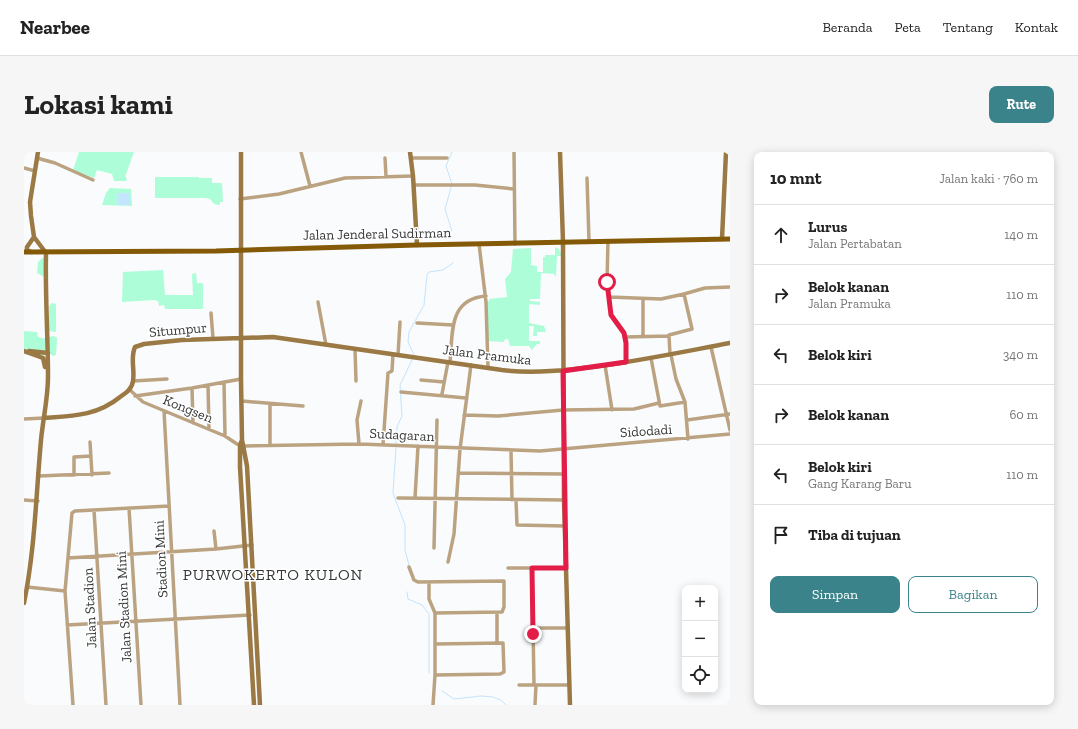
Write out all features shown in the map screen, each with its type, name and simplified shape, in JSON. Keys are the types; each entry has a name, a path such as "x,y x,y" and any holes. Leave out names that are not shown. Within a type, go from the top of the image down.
{"main road":[{"name":"Jalan Jenderal Sudirman","path":"24,252 46,253 240,250 730,239"}],"street":[{"path":"24,603 38,501 48,354 45,300 46,253 34,237 30,202 38,152"},
{"path":"241,152 240,250 242,491 246,545 247,614 254,705"},
{"path":"301,152 310,186"},
{"path":"410,152 414,185 417,245"},
{"path":"514,152 515,244"},
{"path":"560,152 563,242 564,500 570,705"},
{"path":"722,239 726,152"},
{"path":"37,158 55,163 93,180"},
{"path":"385,158 386,176"},
{"path":"411,158 447,158"},
{"path":"24,168 35,171"},
{"path":"240,199 278,194 345,178 413,176"},
{"path":"587,178 589,242"},
{"path":"414,185 452,185 514,189"},
{"path":"31,252 26,249 34,237"},
{"path":"608,241 607,282 611,315 624,333 626,343 626,362"},
{"path":"479,244 486,296 488,368"},
{"path":"609,298 661,299 705,288 730,287"},
{"path":"625,337 669,336 677,332 692,329 684,294"},
{"path":"442,394 449,362 453,324 459,309 463,302 486,296"},
{"path":"642,336 643,299"},
{"path":"318,302 326,345"},
{"path":"211,313 213,338"},
{"path":"383,445 388,373 392,371 396,355 400,322"},
{"path":"417,323 453,324"},
{"path":"669,336 676,379 685,402 688,439"},
{"name":"Jalan Pramuka","path":"241,337 273,337 525,373 563,371 626,362 671,355 730,343"},
{"name":"Situmpur","path":"130,390 133,381 132,354 137,346 213,338 241,337"},
{"path":"711,347 728,414 730,430"},
{"path":"355,349 356,381"},
{"path":"28,352 48,354"},
{"path":"28,352 44,360 46,380"},
{"path":"651,358 659,403"},
{"path":"448,562 454,534 460,449 471,365"},
{"path":"605,365 612,410"},
{"path":"135,396 192,388 241,378"},
{"path":"133,381 167,379"},
{"path":"421,380 444,382"},
{"path":"224,382 225,436"},
{"path":"208,385 209,429"},
{"path":"192,388 193,422"},
{"path":"24,419 87,415 104,409 130,390"},
{"name":"Kongsen","path":"130,390 143,402 193,422 242,445"},
{"path":"402,392 442,394 466,398"},
{"path":"242,401 303,406"},
{"path":"359,444 357,420 361,401"},
{"path":"464,415 522,415 563,410 612,410 640,408 659,403 662,406 685,402"},
{"path":"270,404 270,444"},
{"name":"Stadion Mini","path":"164,411 180,705"},
{"path":"687,420 728,414"},
{"path":"434,548 437,420"},
{"name":"Sidodadi","path":"564,450 730,434"},
{"path":"90,442 92,474"},
{"name":"Sudagaran","path":"242,445 359,444 511,451 564,450"},
{"path":"242,445 248,491 252,545 260,705"},
{"path":"415,498 418,446"},
{"path":"511,451 511,474 516,525 565,526"},
{"path":"74,475 74,457 91,456"},
{"path":"39,476 109,473"},
{"path":"459,473 564,474"},
{"path":"242,491 248,491"},
{"path":"398,498 564,500"},
{"path":"24,500 38,501"},
{"path":"73,705 65,591 72,513 75,511 169,506"},
{"name":"Jalan Stadion Mini","path":"129,508 141,705"},
{"name":"Jalan Stadion","path":"94,510 106,705"},
{"path":"214,531 216,549"},
{"path":"68,558 216,549 252,545"},
{"path":"24,566 30,567"},
{"path":"409,567 415,581 429,583 504,581 504,609 502,612 435,613"},
{"path":"508,568 566,568"},
{"path":"532,568 536,705"},
{"path":"429,583 430,599 435,613 435,675 433,705"},
{"path":"27,587 65,591"},
{"path":"497,613 497,643"},
{"path":"67,625 247,614"},
{"path":"533,628 568,628"},
{"path":"435,644 497,643 504,645 504,672 502,674 435,675"},
{"path":"519,685 569,685"}],"green space":[{"path":"79,152 134,152 125,177 127,178 126,181 114,181 112,174 97,170 94,178 73,170"},
{"path":"155,177 212,178 212,183 222,183 223,202 220,202 220,205 214,204 210,199 206,198 155,198"},
{"path":"110,188 131,189 132,206 102,205 106,193"},
{"path":"555,247 559,249 562,256 557,256 556,276 554,276 555,274 541,273 540,299 530,299 530,301 540,302 540,305 529,304 529,323 544,326 546,332 537,332 537,336 533,336 534,326 529,326 529,341 540,341 540,344 537,344 532,350 529,346 510,346 508,339 505,339 504,342 487,341 486,302 489,301 489,299 507,297 505,279 511,272 513,249 531,248 531,265 537,266 537,272 543,272 543,257 545,257 545,255 555,255"},
{"path":"42,258 45,259 46,278 37,273 38,262"},
{"path":"163,270 165,295 193,295 192,274 196,273 197,283 203,284 203,309 165,309 164,305 159,306 158,301 154,300 122,302 123,272"},
{"path":"52,303 56,304 56,332 49,331 49,306"},
{"path":"24,331 37,332 38,337 47,339 44,359 24,352"},
{"path":"54,336 57,338 56,355 52,356 50,353 49,337"}],"water":[{"path":"118,193 130,193 130,205 118,205"}],"waterway":[{"path":"452,152 446,166 452,184 445,209 452,231"},
{"path":"414,355 408,342 409,332 424,305 427,275 429,272 443,270 453,263"},
{"path":"396,444 397,427 402,416 400,385 413,358"},
{"path":"396,448 393,493 405,525 405,550 409,565"},
{"path":"407,592 408,599 422,605 429,614 429,673"},
{"path":"442,691 454,699 481,696 493,697 501,700 506,705"}],"district":[{"name":"PURWOKERTO KULON","path":"273,574"}],"route":[{"path":"533,634 532,568 566,568 563,371 626,362 626,343 624,333 611,315 607,282"}]}
